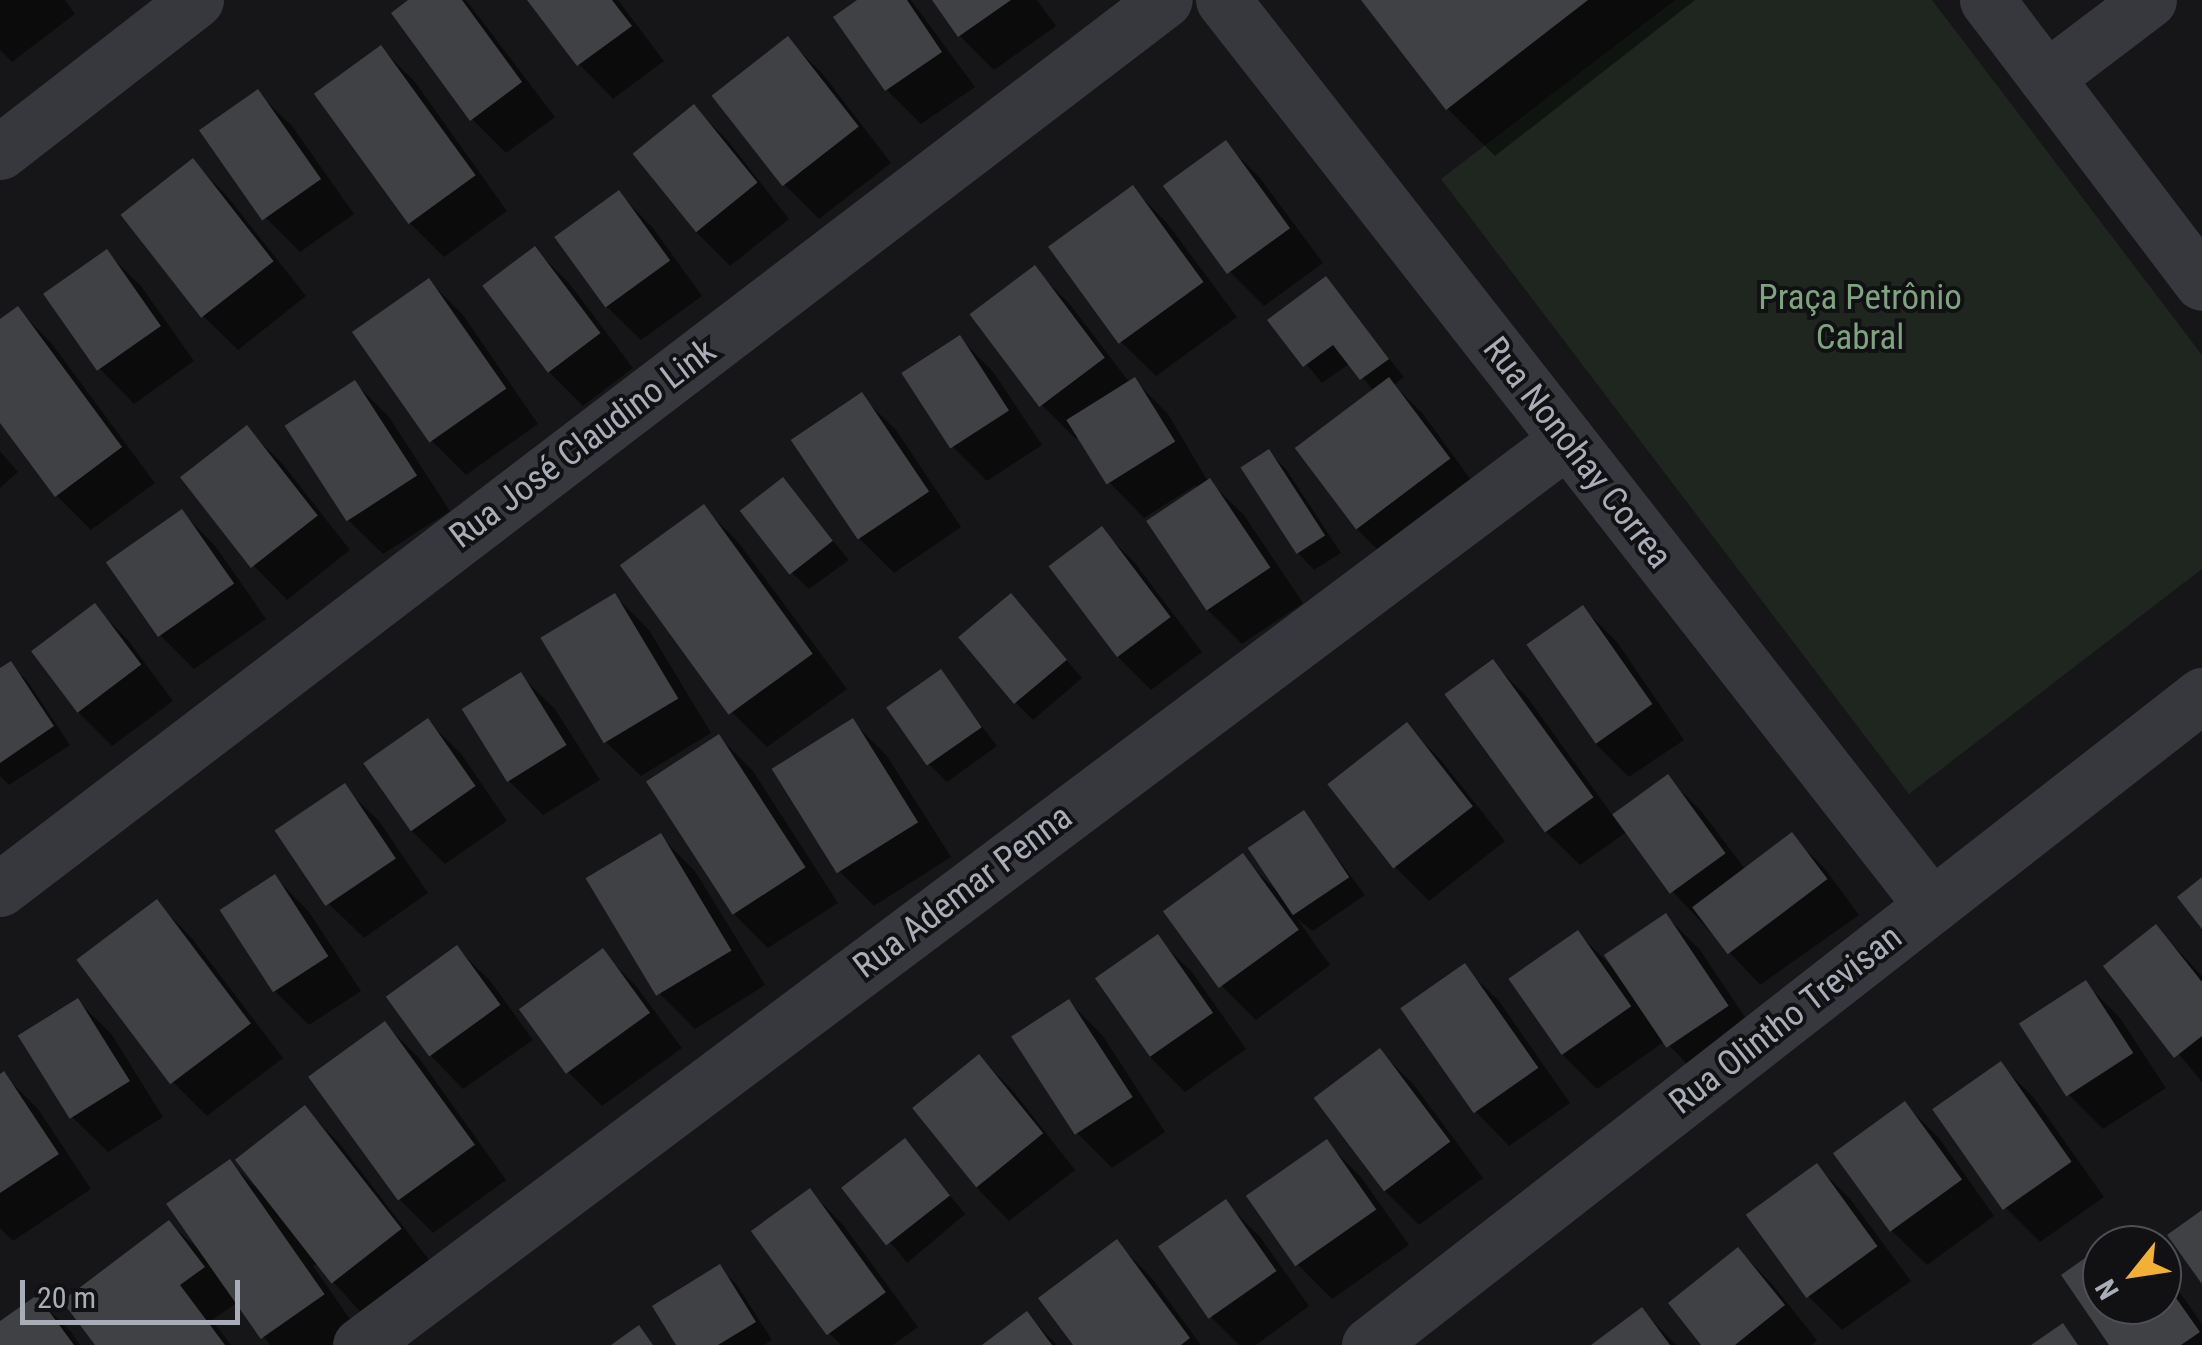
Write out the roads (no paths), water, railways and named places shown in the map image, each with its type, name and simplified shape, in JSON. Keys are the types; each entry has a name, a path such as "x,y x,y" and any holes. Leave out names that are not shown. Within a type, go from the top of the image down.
{"street":[{"path":"0,152 196,0"},
{"name":"Rua José Claudino Link","path":"0,889 1165,0"},
{"name":"Rua Nonohay Correa","path":"1222,0 1932,906"},
{"path":"1986,0 2202,283"},
{"path":"2046,78 2149,0"},
{"name":"Rua Ademar Penna","path":"360,1345 1567,440"},
{"name":"Rua Olintho Trevisan","path":"1370,1345 2202,695"}],"park label":[{"name":"Praça Petrônio Cabral","path":"1860,318"}]}
